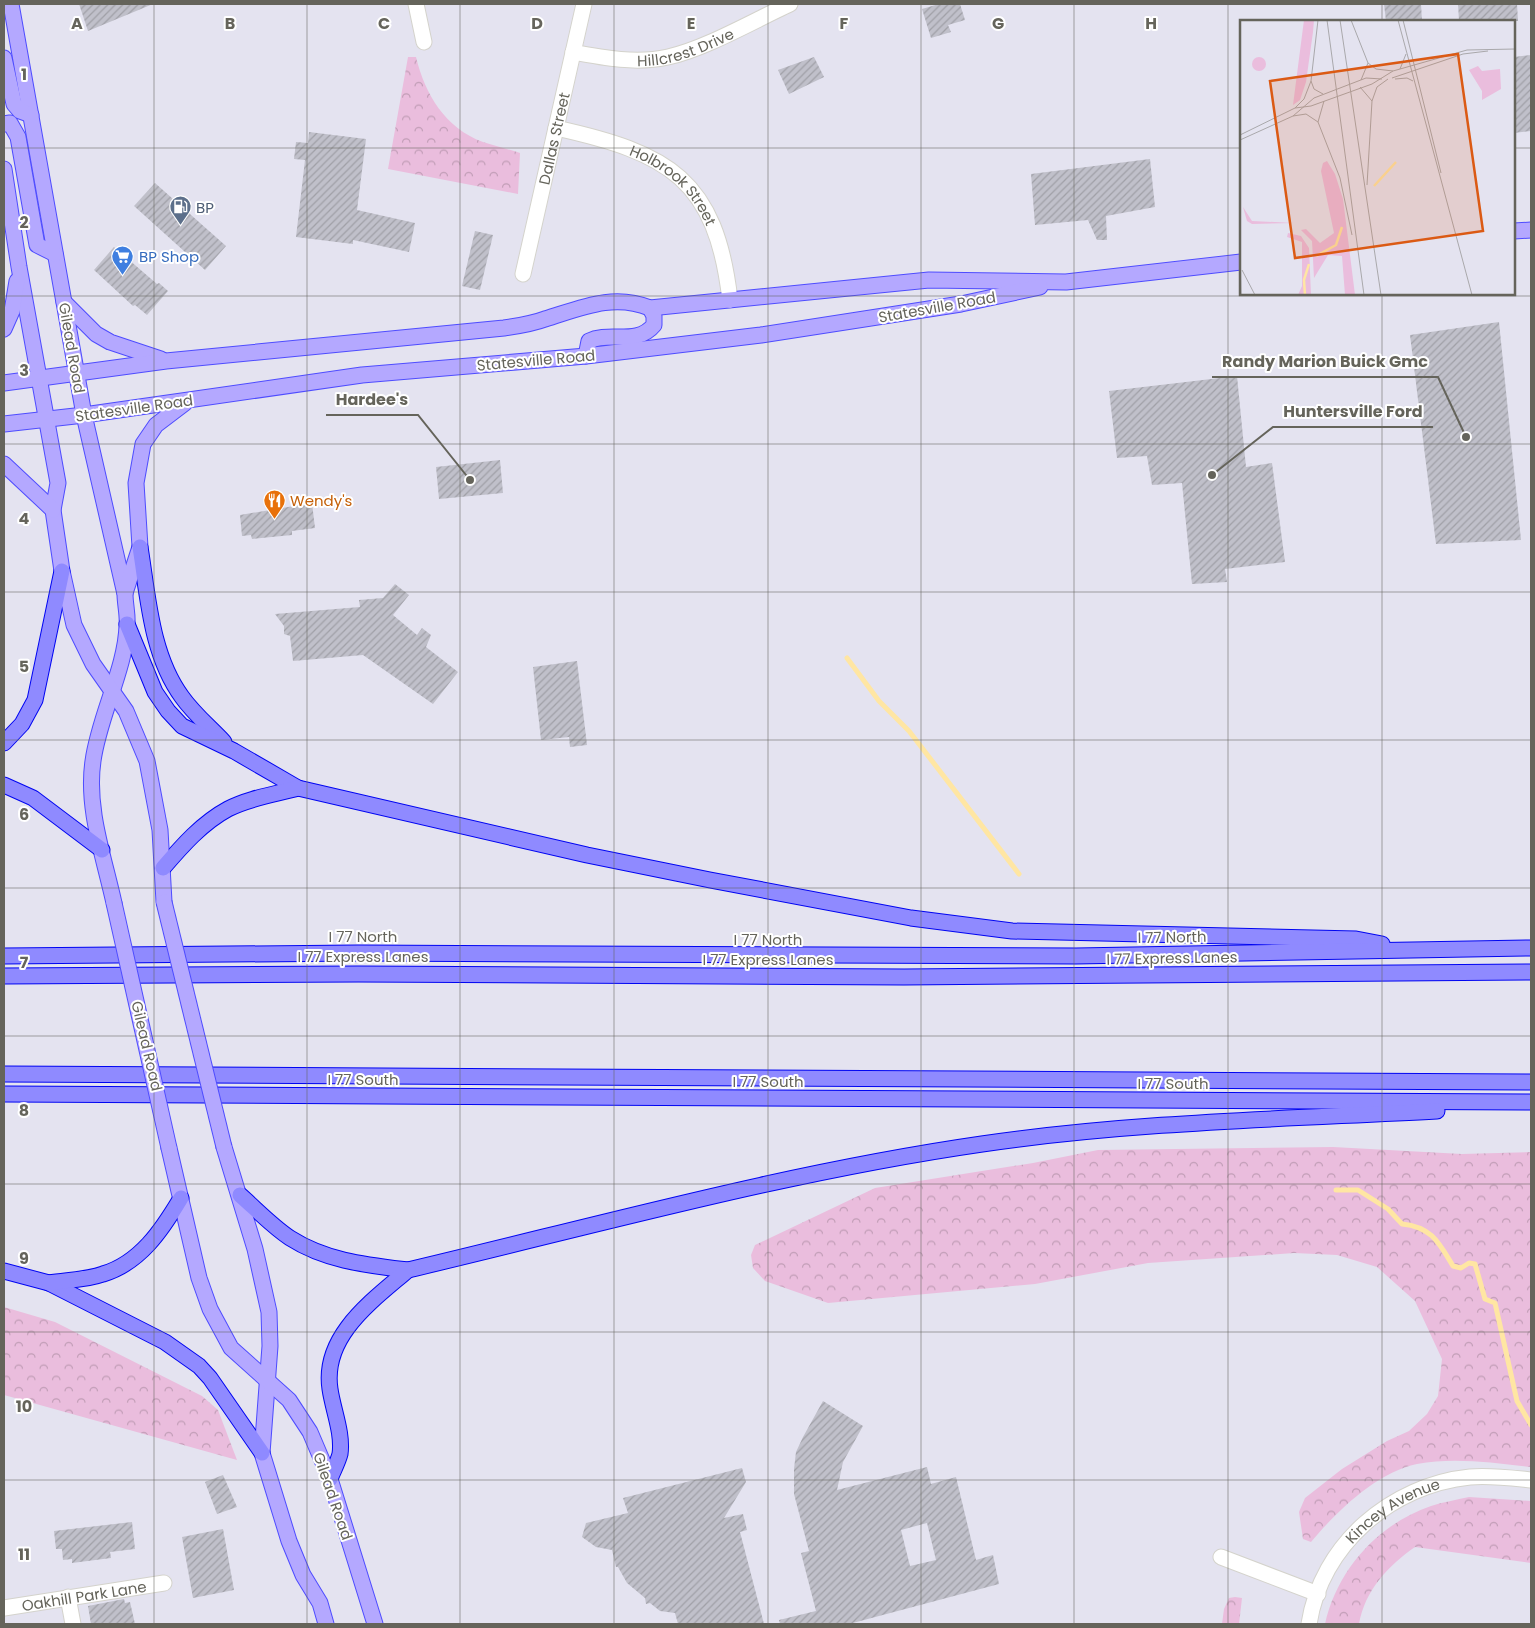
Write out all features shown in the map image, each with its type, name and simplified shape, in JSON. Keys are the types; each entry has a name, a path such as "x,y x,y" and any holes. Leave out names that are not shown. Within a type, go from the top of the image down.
{"highway":[{"path":"140,546 151,612 167,671 181,696 195,713 234,751"},
{"path":"4,743 22,724 35,700 62,571"},
{"path":"127,624 155,692 168,712 182,726 234,751 298,788 606,859 960,926 1012,932 1356,939 1410,949"},
{"path":"4,785 33,798 102,850"},
{"path":"163,868 213,818 230,808 298,788"},
{"name":"I 77 North","path":"4,956 377,954 1076,956 1531,948"},
{"name":"I 77 Express Lanes","path":"4,976 367,974 914,977 1531,972"},
{"path":"4,1074 1531,1082"},
{"name":"I 77 South","path":"4,1094 1531,1102"},
{"path":"240,1195 289,1237 315,1251 354,1264 408,1270 834,1170 984,1144 1126,1128 1531,1106"},
{"path":"50,1283 102,1275 128,1263 154,1238 181,1198"},
{"path":"330,1479 340,1454 330,1388 329,1363 340,1338 362,1311 408,1270"},
{"path":"4,1271 50,1283 165,1342 199,1366 210,1378 262,1453"}],"main road":[{"name":"Gilead Road","path":"11,4 18,55 31,115 84,415 124,594 127,624 124,647 110,690 96,747 91,783 92,806 199,1278 222,1334 231,1348 289,1400 310,1432 330,1479 375,1624"},
{"path":"4,58 14,104 20,111 31,115"},
{"path":"4,124 10,123 18,137 37,245 55,254"},
{"path":"4,170 19,267 58,483 54,510 62,571 74,625 80,639 110,690 126,711 148,760 157,801 164,902 224,1147 240,1195 260,1271 268,1312 267,1382 262,1453 289,1541 303,1575 335,1624"},
{"path":"1515,232 1531,230"},
{"name":"Statesville Road","path":"4,424 187,401 362,375 586,356 761,335 932,309 1066,282 1240,262"},
{"path":"4,329 12,311 19,267"},
{"name":"Statesville Road","path":"4,383 166,361 504,328 529,324 600,302 628,301 650,308 929,280 1066,282"},
{"path":"64,302 96,334 110,342 166,361"},
{"path":"586,356 589,341 595,338 636,336 646,333 654,325 654,316 650,308"},
{"path":"124,594 140,546 136,483 143,444 156,425 187,401"},
{"path":"4,464 54,510"},
{"path":"320,1603 326,1624"}],"street":[{"path":"416,4 424,42"},
{"name":"Dallas Street","path":"523,274 584,4"},
{"name":"Hillcrest Drive","path":"574,52 628,60 668,58 708,42 790,4"},
{"name":"Holbrook Street","path":"556,128 601,138 636,150 663,164 690,187 710,215 722,249 730,300"},
{"name":"Kincey Avenue","path":"1309,1624 1318,1594 1336,1555 1356,1530 1380,1510 1415,1491 1470,1477 1531,1480"},
{"path":"1221,1557 1318,1594"},
{"name":"Oakhill Park Lane","path":"4,1608 164,1582"},
{"path":"68,1597 73,1624"}],"green space":[{"path":"408,57 416,57 431,96 447,119 470,136 520,153 518,194 388,169"},
{"path":"1333,1147 1462,1154 1531,1152 1531,1467 1474,1461 1446,1461 1417,1464 1402,1468 1372,1484 1358,1495 1332,1518 1311,1542 1303,1539 1299,1512 1305,1498 1342,1469 1387,1441 1409,1431 1427,1414 1438,1396 1442,1359 1415,1301 1377,1267 1337,1255 1294,1253 1148,1263 1035,1284 828,1303 765,1281 753,1268 751,1255 755,1245 875,1188 1033,1163 1098,1150"},
{"path":"4,1307 55,1322 202,1396 218,1410 237,1460 4,1395"},
{"path":"1469,1497 1531,1501 1531,1563 1415,1547 1396,1562 1379,1580 1366,1600 1359,1624 1325,1624 1339,1585 1363,1551 1377,1537 1394,1524 1412,1514 1436,1505"},
{"path":"1229,1598 1242,1598 1239,1624 1222,1624 1224,1609"}],"building":[{"path":"79,4 153,4 88,31"},
{"path":"939,4 960,4 965,20 948,25 951,32 931,38 922,9"},
{"path":"1384,4 1421,4 1422,20 1386,20"},
{"path":"1458,4 1517,4 1518,21 1459,20"},
{"path":"1531,55 1531,131 1515,133 1515,57"},
{"path":"814,57 824,77 789,94 778,70"},
{"path":"309,132 366,139 357,210 415,223 409,252 353,240 353,244 296,237 305,160 294,159 296,142 308,143"},
{"path":"1150,159 1155,207 1106,216 1107,240 1097,240 1088,220 1035,225 1031,174"},
{"path":"155,183 226,246 205,270 134,206"},
{"path":"475,231 493,235 480,290 462,286"},
{"name":"BP Shop","path":"114,247 157,284 159,283 168,291 147,315 135,305 133,306 94,270"},
{"path":"1499,322 1521,540 1436,544 1410,335"},
{"path":"1237,376 1246,467 1272,463 1285,562 1225,569 1227,582 1192,584 1182,483 1152,485 1147,456 1117,458 1109,391"},
{"path":"500,460 503,493 439,499 436,467"},
{"name":"Wendy's","path":"312,503 315,528 292,531 292,535 252,539 251,535 242,536 240,515"},
{"path":"395,584 409,595 393,615 417,635 422,628 431,635 426,647 458,672 433,704 363,655 293,661 290,636 284,634 284,626 275,614 360,607 359,600 383,598"},
{"path":"577,661 587,745 570,747 569,737 541,740 533,667"},
{"path":"823,1401 863,1426 843,1462 837,1490 927,1467 931,1484 956,1477 976,1560 993,1555 999,1584 849,1624 780,1624 779,1620 816,1611 801,1553 809,1551 794,1494 796,1452","holes":["927,1523 936,1560 910,1566 901,1530"]},
{"path":"742,1468 746,1482 724,1518 743,1514 747,1530 740,1532 764,1624 678,1624 675,1613 660,1611 650,1603 646,1604 645,1598 627,1583 618,1567 616,1567 612,1550 596,1547 582,1537 586,1523 628,1513 623,1498"},
{"path":"223,1475 237,1507 217,1514 205,1482"},
{"path":"132,1522 135,1549 110,1552 111,1558 72,1563 72,1559 63,1560 62,1549 56,1549 54,1531"},
{"path":"223,1529 234,1590 193,1598 182,1537"},
{"path":"124,1599 125,1603 130,1602 135,1624 91,1624 88,1606"}],"waterway":[{"path":"847,658 879,701 909,731 1019,874"},
{"path":"1336,1190 1358,1190 1388,1209 1402,1224 1428,1233 1439,1243 1453,1266 1461,1268 1469,1263 1475,1264 1485,1299 1495,1303 1517,1401 1531,1425"}],"place":[{"name":"BP","path":"180,226"},
{"name":"BP Shop","path":"123,275"},
{"name":"Randy Marion Buick Gmc","path":"1466,437"},
{"name":"Huntersville Ford","path":"1212,475"},
{"name":"Hardee's","path":"470,480"},
{"name":"Wendy's","path":"274,519"}]}
